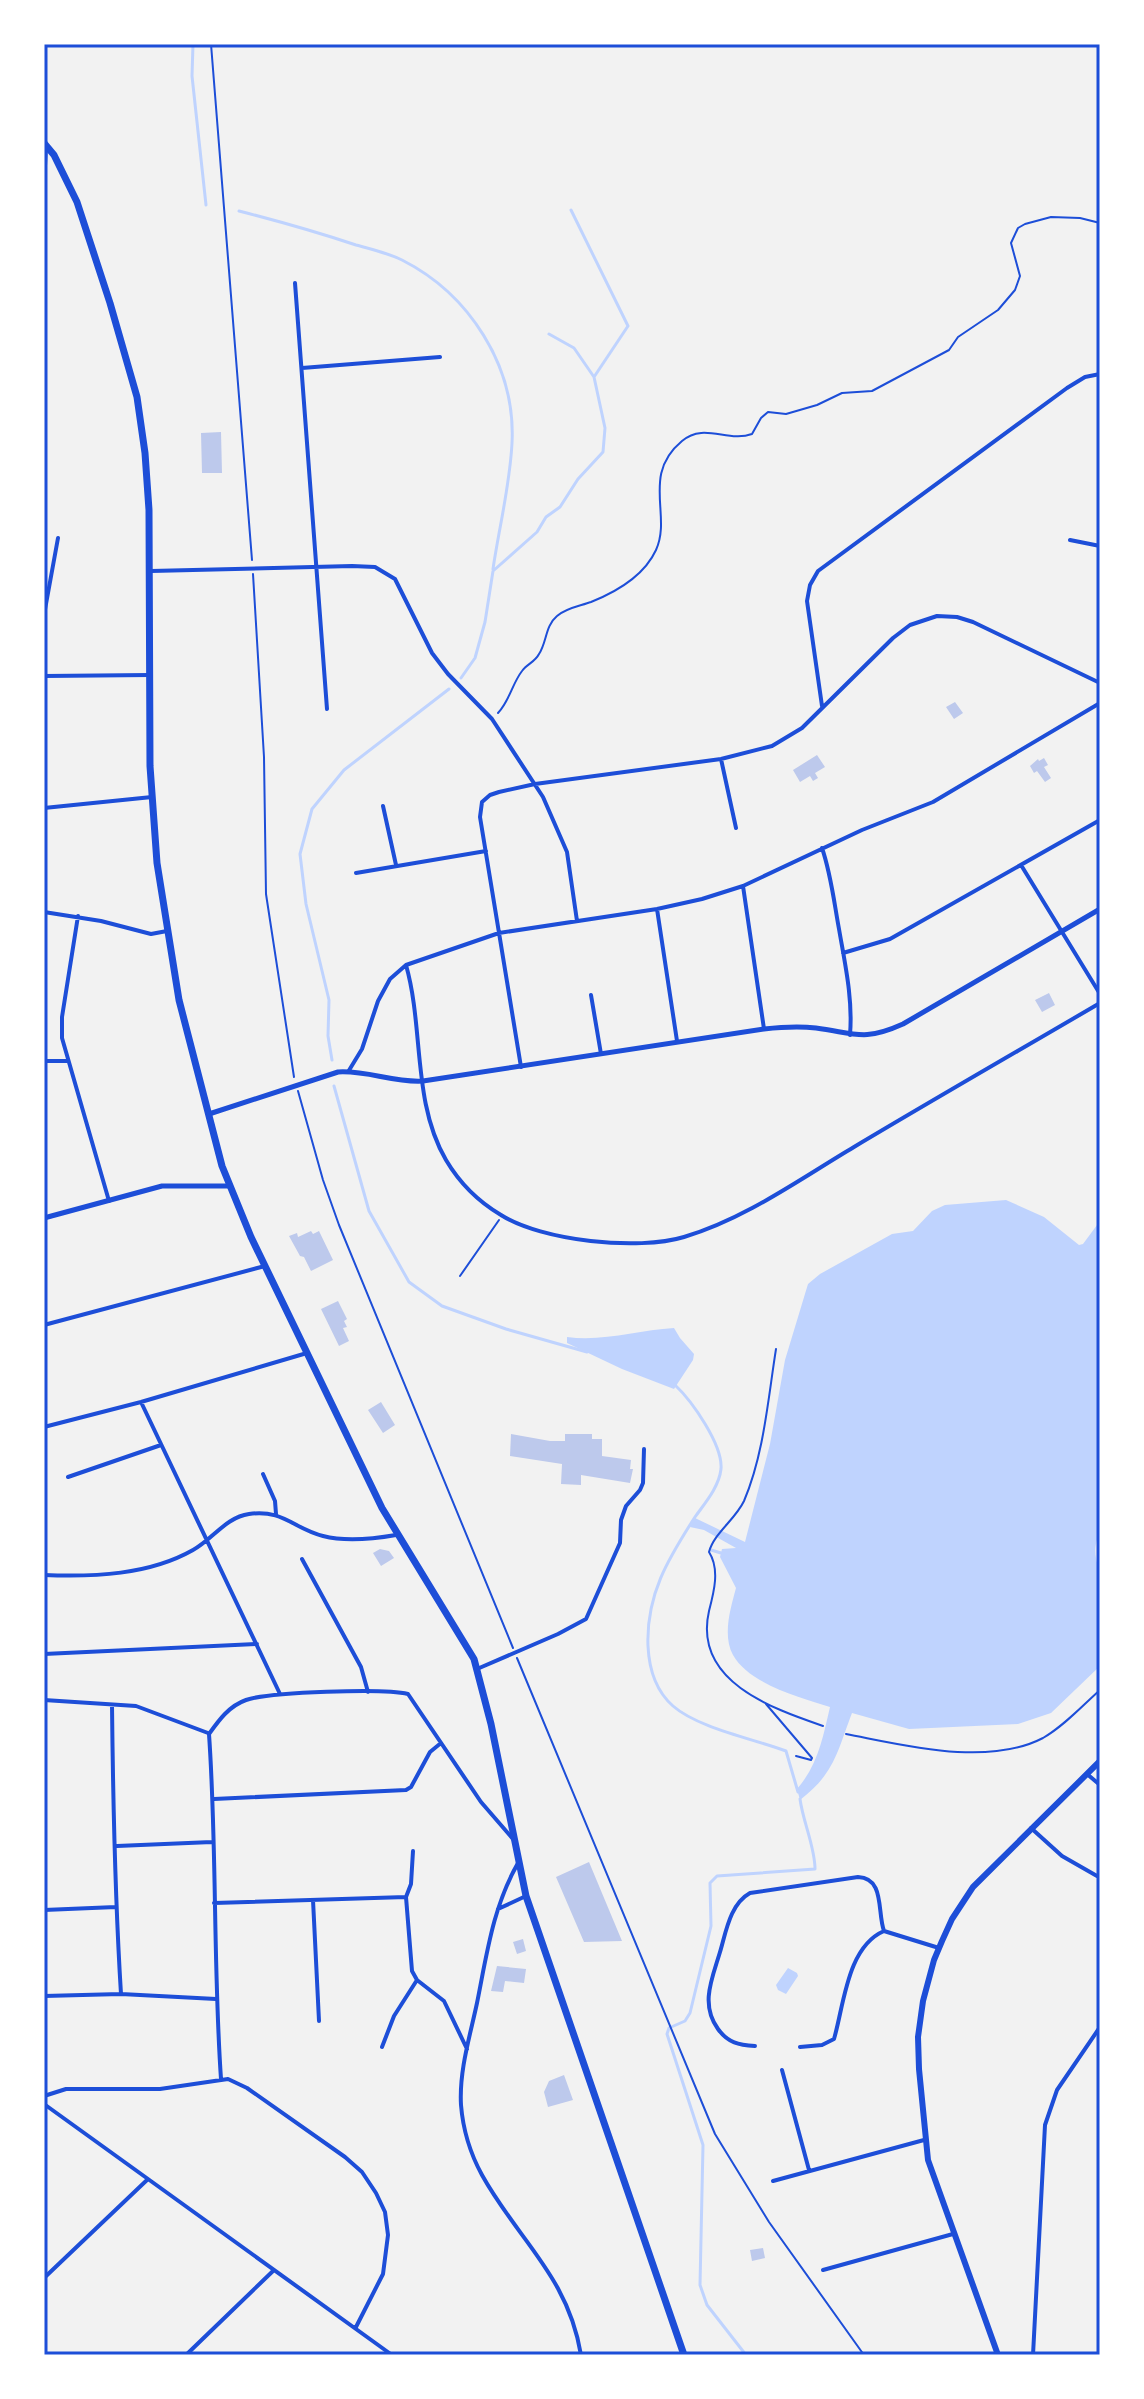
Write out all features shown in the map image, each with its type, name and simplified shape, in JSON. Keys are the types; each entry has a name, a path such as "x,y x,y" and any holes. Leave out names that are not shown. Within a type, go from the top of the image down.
{"main road":[{"path":"45,144 54,155 77,202 137,397 147,479 152,797 167,931 185,1029 208,1114 229,1186 307,1353 397,1535 468,1645 477,1669 526,1896 684,2355"},
{"path":"998,2355 933,2178 924,2140 918,2037 926,1987 952,1919 973,1887 1100,1761"}],"street":[{"path":"44,184 45,144"},
{"path":"295,283 327,709"},
{"path":"302,368 440,357"},
{"path":"822,706 807,601 810,585 818,571 1067,388 1085,377 1100,374"},
{"path":"44,615 58,538"},
{"path":"1070,540 1100,546"},
{"path":"149,571 375,567 395,579 432,653 492,719 557,824 567,852 577,921"},
{"path":"521,1067 480,817 482,802 490,795 535,784 721,759 783,741 802,728 893,638 918,621 937,616 973,622 1100,683"},
{"path":"44,676 150,675"},
{"path":"348,1072 362,1049 378,1001 390,979 406,965 499,933 657,909 743,886 822,848 933,802 1100,703"},
{"path":"721,759 736,828"},
{"path":"44,808 152,797"},
{"path":"383,806 396,865"},
{"path":"843,953 890,939 1100,820"},
{"path":"822,848 843,953 852,1015 850,1036"},
{"path":"356,873 486,851"},
{"path":"1021,865 1100,994"},
{"path":"743,886 764,1029"},
{"path":"657,909 677,1041"},
{"path":"208,1114 328,1074 348,1072 400,1081 423,1081 764,1029 809,1028 850,1036 872,1036 903,1024 1100,909"},
{"path":"44,912 78,916 151,934 167,931"},
{"path":"78,916 61,1029 67,1061 109,1201"},
{"path":"406,965 414,991 431,1126 446,1159 470,1192 502,1216 543,1232 641,1243 680,1239 713,1227 777,1193 1100,1003"},
{"path":"591,995 601,1054"},
{"path":"44,1061 67,1061"},
{"path":"44,1218 162,1186 229,1186"},
{"path":"44,1325 265,1266"},
{"path":"44,1427 307,1353"},
{"path":"141,1402 280,1694"},
{"path":"68,1477 162,1445"},
{"path":"477,1669 580,1624 590,1614 620,1543 621,1520 626,1506 643,1483 644,1449"},
{"path":"263,1474 275,1501 276,1514"},
{"path":"44,1575 128,1572 164,1563 195,1550 239,1516 267,1512 328,1537 368,1539 397,1535"},
{"path":"302,1559 361,1667 368,1692"},
{"path":"44,1654 257,1644"},
{"path":"221,2079 212,1842 214,1799 209,1734 232,1708 247,1700 280,1694 368,1692 411,1696 481,1802 513,1840"},
{"path":"44,1700 136,1706 209,1734"},
{"path":"112,1705 121,1994"},
{"path":"214,1799 406,1790 411,1787 430,1752 441,1743"},
{"path":"1087,1774 1100,1785"},
{"path":"1031,1828 1062,1856 1097,1876"},
{"path":"117,1846 212,1842"},
{"path":"413,1851 411,1884 406,1897 412,1971 417,1980 444,2001 467,2049"},
{"path":"518,1863 503,1888 496,1911 467,2049 461,2106 474,2159 493,2193 562,2293 574,2323 581,2355"},
{"path":"755,2046 737,2045 728,2040 712,2020 707,2002 726,1930 734,1909 745,1895 865,1877 877,1888 879,1917 884,1931"},
{"path":"496,1911 526,1896"},
{"path":"214,1903 406,1897"},
{"path":"313,1900 319,2021"},
{"path":"44,1910 116,1907"},
{"path":"800,2047 822,2045 834,2039 857,1959 866,1942 884,1931 939,1948"},
{"path":"382,2047 394,2016 417,1980"},
{"path":"44,1996 121,1994 216,1999"},
{"path":"1033,2355 1045,2125 1057,2090 1100,2027"},
{"path":"782,2070 809,2170"},
{"path":"44,2096 66,2089 160,2089 221,2079 237,2082 345,2157 362,2172 385,2212 388,2250 381,2280 356,2327"},
{"path":"44,2104 392,2355"},
{"path":"773,2181 924,2140"},
{"path":"44,2278 147,2180"},
{"path":"823,2270 953,2234"},
{"path":"186,2355 273,2271"}],"path":[{"path":"211,44 253,569 264,757 266,894 296,1084 323,1180 699,2098 724,2151 769,2222 864,2355"},
{"path":"492,719 507,704 523,669 542,651 549,625 555,617 606,595 634,578 647,564 661,538 658,494 661,473 681,442 703,431 743,438 752,434 768,412 797,411 842,393 872,391 882,387 949,350 958,337 1008,301 1020,276 1011,250 1018,228 1051,217 1080,218 1100,223"},
{"path":"460,1276 502,1216"},
{"path":"776,1349 755,1467 740,1509 713,1542 709,1552 715,1561 707,1620 710,1650 728,1679 766,1703 823,1726"},
{"path":"846,1734 910,1746 973,1752 1001,1751 1038,1740 1058,1728 1100,1690"},
{"path":"766,1703 812,1758 796,1756"}],"water":[{"path":"1006,1200 1044,1217 1079,1245 1100,1221 1100,1531 1095,1552 1100,1581 1100,1666 1051,1713 1018,1724 909,1729 852,1713 828,1771 800,1800 797,1789 815,1760 830,1707 763,1682 733,1655 728,1639 728,1621 736,1588 720,1557 722,1549 736,1548 704,1530 690,1527 695,1518 745,1542 770,1444 785,1360 808,1284 820,1274 892,1234 913,1231 932,1211 945,1205"},
{"path":"674,1328 694,1354 674,1389 567,1343 567,1337 607,1337"},
{"path":"788,1968 798,1976 786,1994 776,1985"}],"building":[{"path":"221,432 222,473 202,473 201,433"},
{"path":"955,702 963,713 954,719 946,707"},
{"path":"817,755 825,767 815,773 818,778 813,781 810,776 800,782 793,770"},
{"path":"1044,758 1048,765 1044,767 1051,778 1045,782 1030,766"},
{"path":"1049,993 1055,1005 1042,1012 1035,1000"},
{"path":"311,1231 313,1234 319,1231 333,1260 311,1271 289,1236 297,1233 298,1237"},
{"path":"338,1301 347,1319 344,1321 347,1327 343,1328 349,1341 339,1346 321,1309"},
{"path":"381,1402 395,1425 383,1433 368,1410"},
{"path":"511,1434 565,1441 565,1434 592,1434 592,1439 602,1439 602,1456 631,1460 630,1483 581,1475 581,1485 561,1484 562,1464 510,1456"},
{"path":"380,1549 389,1551 394,1558 381,1566 373,1553"},
{"path":"589,1862 622,1941 584,1942 556,1877"},
{"path":"523,1939 526,1951 517,1954 513,1942"},
{"path":"497,1966 526,1969 524,1983 505,1981 503,1992 491,1991"},
{"path":"564,2075 573,2100 548,2107 544,2092 549,2081"},
{"path":"763,2248 765,2258 752,2261 750,2250"}],"waterway":[{"path":"193,44 192,76 206,205"},
{"path":"461,678 475,658 485,622 493,571 537,532 546,517 560,507 578,479 603,452 605,428 594,377 628,326 571,210"},
{"path":"239,211 402,260 448,292 484,335 497,360 511,414 509,475 493,569"},
{"path":"549,334 574,348 594,377"},
{"path":"332,1060 328,1036 329,1000 306,904 300,854 312,809 344,770 449,689"},
{"path":"334,1086 369,1211 409,1282 442,1306 506,1329 587,1352"},
{"path":"675,1385 698,1412 712,1436 721,1469 715,1488 676,1548 655,1594 648,1628 652,1671 662,1693 684,1714 711,1727 786,1751 798,1792"},
{"path":"711,1550 721,1553"},
{"path":"746,2355 707,2305 700,2285 703,2145 667,2034 669,2028 685,2021 690,2013 711,1926 710,1883 717,1876 815,1869 800,1799"}]}
